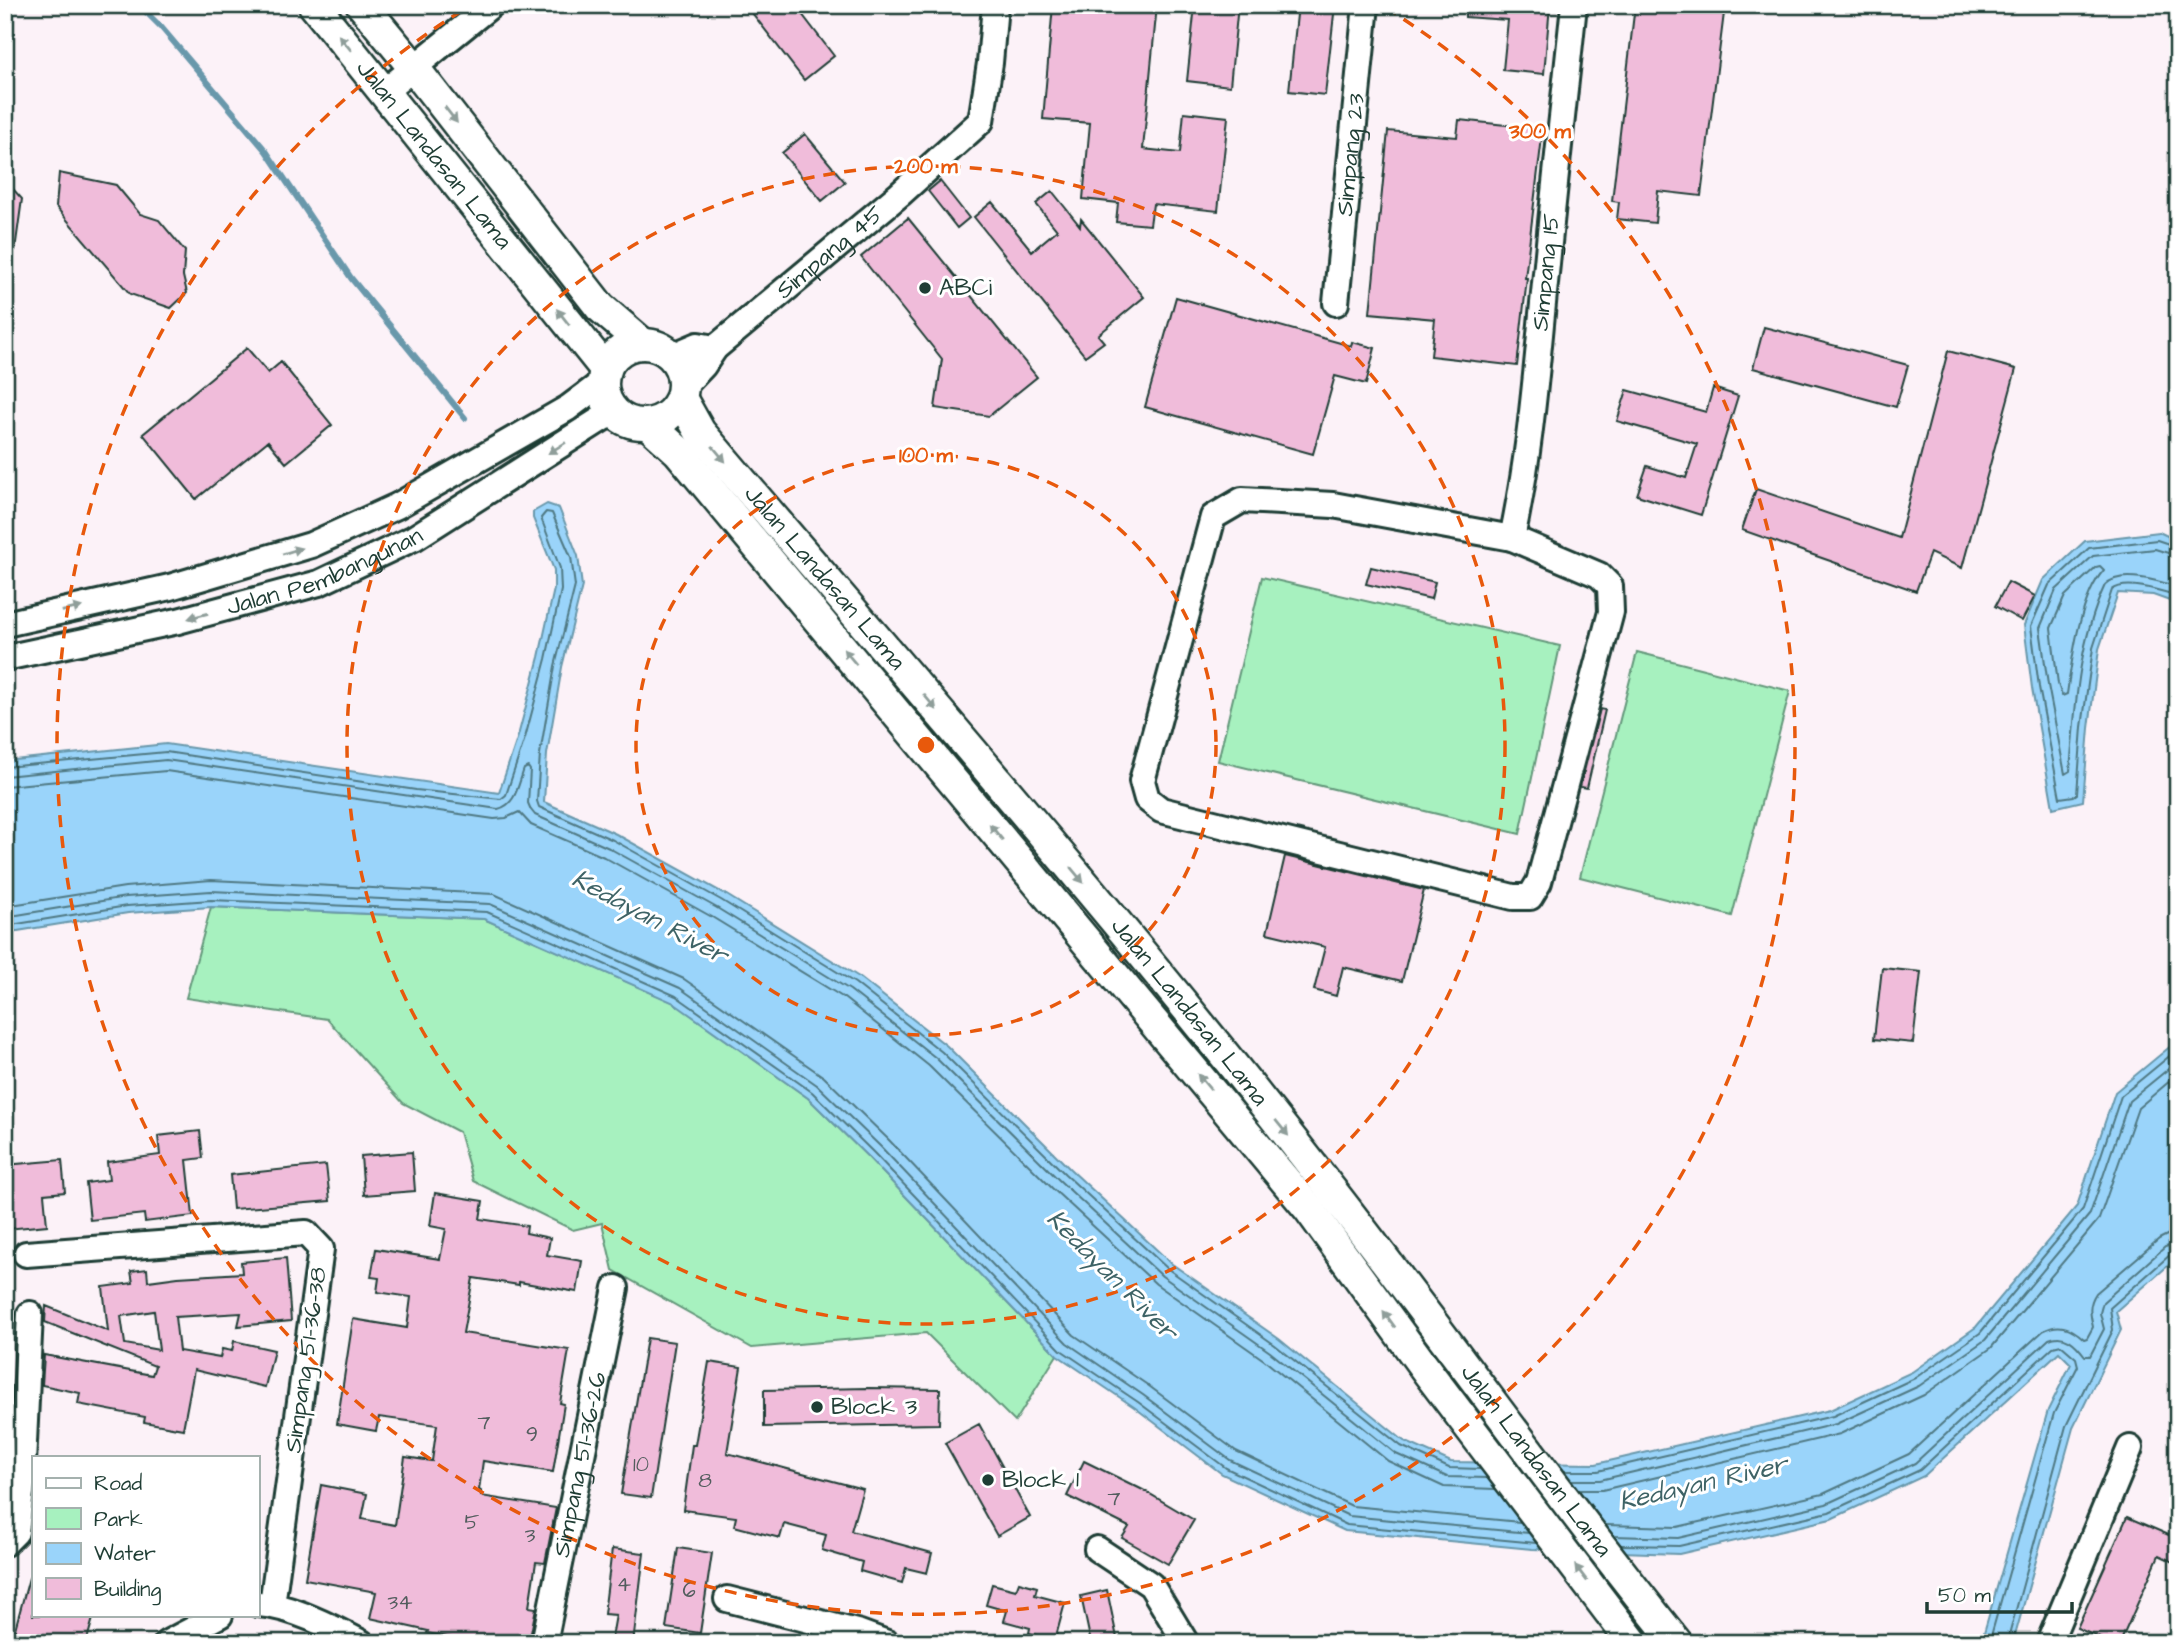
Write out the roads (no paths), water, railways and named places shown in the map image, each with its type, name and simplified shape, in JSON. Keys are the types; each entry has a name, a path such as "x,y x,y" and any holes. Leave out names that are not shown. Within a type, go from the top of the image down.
{"main road":[{"name":"Jalan Landasan Lama","path":"314,5 385,91 605,375"},
{"name":"Jalan Landasan Lama","path":"362,5 600,307 643,344"},
{"path":"414,68 410,100 499,208 502,240"},
{"path":"643,344 663,349 678,365 682,375 682,392 676,408 658,422 648,424 624,419 614,411 604,392 605,375 612,360 631,346 643,344"},
{"name":"Jalan Landasan Lama","path":"682,392 700,432 1128,935 1335,1194 1670,1635"},
{"name":"Jalan Landasan Lama","path":"648,424 687,462 1309,1209 1429,1374 1627,1635"}],"street":[{"path":"385,91 491,5"},
{"name":"Simpang 45","path":"682,392 715,348 900,194 981,121 995,5"},
{"name":"Simpang 23","path":"1336,303 1366,5"},
{"name":"Simpang 15","path":"1512,538 1533,421 1546,267 1574,5"},
{"path":"671,356 698,345 715,348"},
{"name":"Jalan Pembangunan","path":"5,624 170,587 312,545 397,506 568,408 605,375"},
{"name":"Jalan Pembangunan","path":"5,658 178,621 319,583 414,538 614,411"},
{"path":"1242,500 1333,505 1512,538 1599,575 1610,586 1611,612 1539,882 1530,897 1513,897 1161,810 1147,799 1142,781 1213,517 1242,500"},
{"name":"Simpang 51-36-38","path":"26,1254 306,1233 321,1249 265,1605"},
{"name":"Simpang 51-36-26","path":"544,1643 616,1288"},
{"path":"5,1543 16,1532 22,1485 30,1314"},
{"path":"2049,1643 2130,1448"},
{"path":"1097,1549 1151,1585 1186,1643"},
{"path":"727,1599 860,1633 887,1643"},
{"path":"265,1605 334,1628 362,1643"},
{"path":"167,1643 218,1616"}],"water":[{"name":"Kedayan River","path":"547,504 559,508 578,556 582,586 562,667 547,754 544,802 616,834 725,894 859,977 947,1046 1070,1169 1172,1264 1279,1339 1404,1441 1451,1462 1596,1464 1830,1410 1912,1372 1976,1327 2077,1206 2115,1092 2178,1040 2178,1257 2116,1311 2121,1330 2073,1428 2013,1643 1981,1643 2048,1410 2071,1364 2059,1352 1924,1476 1831,1519 1679,1554 1532,1549 1345,1531 1222,1474 1134,1407 1057,1355 808,1098 672,1002 484,919 211,907 128,913 5,933 5,761 166,744 499,793 518,736 554,589 554,570 533,518 533,512"},
{"path":"2159,532 2178,541 2178,604 2153,595 2118,593 2099,649 2083,801 2053,808 2024,625 2043,580 2085,541"}],"waterway":[{"path":"139,5 161,27 266,151 351,278 465,418"}],"place":[{"name":"ABCi","path":"925,288"},
{"name":"Block 3","path":"817,1407"},
{"name":"Block 1","path":"988,1480"}]}
